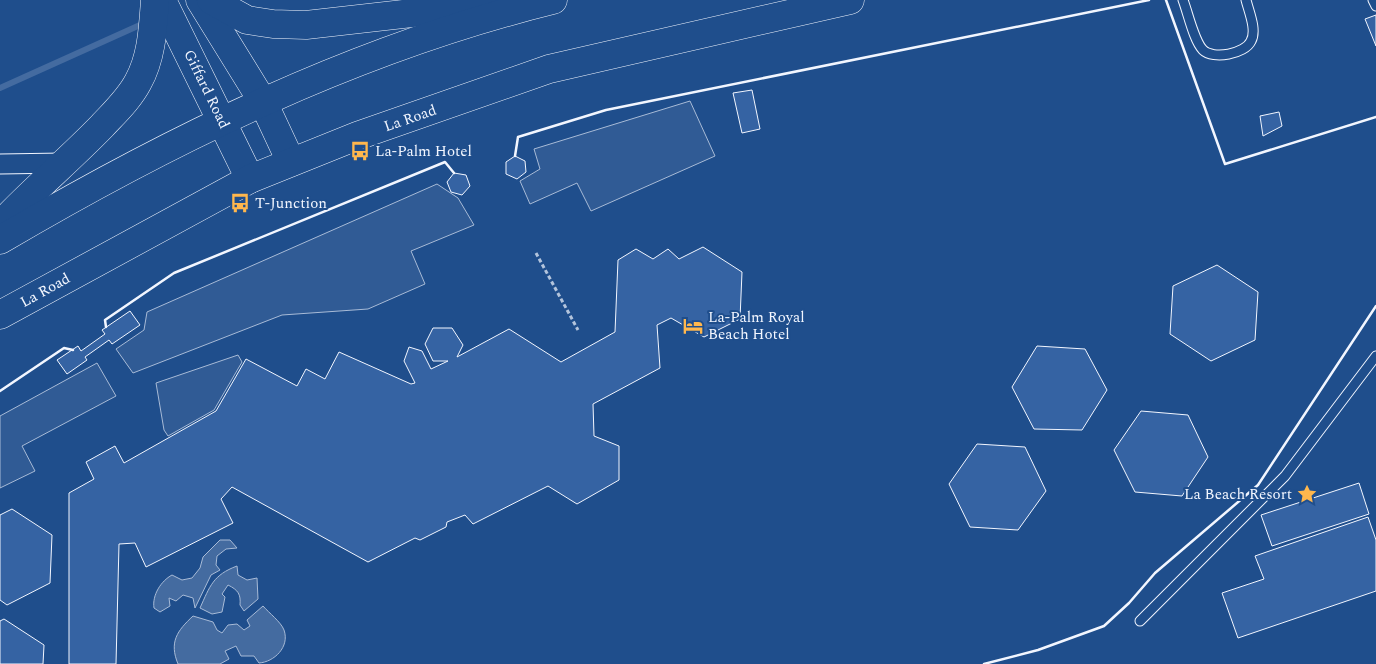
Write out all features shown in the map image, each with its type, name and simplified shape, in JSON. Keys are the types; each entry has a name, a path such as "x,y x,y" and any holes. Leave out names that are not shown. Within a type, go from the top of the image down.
{"main road":[{"path":"0,224 126,100 139,81 151,46 155,0"},
{"name":"Giffard Road","path":"162,0 250,179"},
{"path":"200,0 264,102 291,162"},
{"path":"211,0 247,20 273,24 306,25 438,10 509,11"},
{"path":"0,240 76,195 264,102 375,56 509,11 554,0"},
{"name":"La Road","path":"0,315 250,179 291,162 549,69 850,0"}],"street":[{"path":"0,164 63,163"}],"lane":[{"path":"1183,0 1201,48 1208,55 1220,56 1244,48 1251,43 1254,32 1246,0"},
{"path":"1373,0 1376,6"},
{"path":"1140,621 1285,476 1376,356"}],"path":[{"path":"536,253 578,330"}],"shaded area":[{"path":"690,101 715,156 591,211 577,183 530,204 520,181 540,169 534,149"},
{"path":"437,184 458,198 474,225 411,251 425,284 368,309 282,315 133,373 116,349 144,330 147,312"},
{"path":"238,355 242,362 214,410 168,436 164,430 156,383"},
{"path":"97,363 116,396 22,446 35,471 0,488 0,416"},
{"path":"220,540 230,540 237,548 226,549 217,556 216,565 220,570 211,575 195,608 193,598 183,595 176,601 169,598 170,606 160,612 154,608 154,598 164,581 172,575 182,580 192,578 200,568 203,557"},
{"path":"237,566 238,575 247,580 257,578 258,599 244,611 240,605 238,593 228,585 222,594 225,597 222,612 212,614 200,608 217,577"},
{"path":"263,606 284,630 285,642 283,648 275,657 259,663 254,656 241,656 236,646 225,651 229,659 220,664 178,664 174,649 176,637 193,616 213,622 217,630 222,633 228,625 237,624 244,630 250,626 247,620"}],"building":[{"path":"1376,15 1376,46 1365,19"},
{"path":"752,90 760,129 742,133 733,93"},
{"path":"1279,112 1282,126 1263,136 1260,116"},
{"path":"515,156 525,161 526,172 517,179 506,174 506,162"},
{"path":"454,173 466,175 470,186 462,195 451,192 447,182"},
{"path":"703,247 742,272 740,319 704,337 671,318 657,325 660,368 593,404 594,436 619,446 619,480 577,504 548,486 473,524 465,515 447,522 446,527 420,540 415,538 368,562 232,487 221,499 233,523 146,567 135,543 119,544 116,664 69,664 69,493 94,479 86,462 115,446 124,463 216,411 246,359 297,386 306,369 325,379 339,352 411,384 415,383 404,361 409,347 422,351 431,369 448,361 433,361 425,344 433,328 452,328 463,345 457,357 509,329 561,362 615,332 618,260 636,249 653,259 668,249 679,259"},
{"path":"1217,265 1258,292 1255,340 1211,361 1170,334 1173,286"},
{"path":"130,311 140,325 112,344 109,340 85,357 87,360 67,374 57,360 78,346 81,351 105,334 102,330"},
{"path":"1037,346 1085,349 1107,390 1082,430 1034,429 1012,387"},
{"path":"1141,411 1188,415 1208,457 1182,496 1135,492 1114,450"},
{"path":"977,444 1025,447 1046,491 1018,530 970,527 949,484"},
{"path":"1359,483 1369,514 1272,546 1261,515"},
{"path":"12,509 52,535 50,583 7,605 0,600 0,515"},
{"path":"1368,517 1376,540 1376,591 1238,638 1222,593 1264,579 1255,556"},
{"path":"4,619 44,645 43,664 0,664 0,621"}],"waterway":[{"path":"0,88 140,25"}],"wall":[{"path":"515,156 518,137 606,110 1149,0"},
{"path":"1166,0 1225,164 1376,117"},
{"path":"106,327 105,320 174,273 445,162 454,173"},
{"path":"984,664 1038,650 1104,626 1129,603 1155,573 1258,485 1376,306"},
{"path":"0,391 64,348 73,350"}],"place":[{"name":"La-Palm Hotel","path":"360,151"},
{"name":"T-Junction","path":"240,203"},
{"name":"La-Palm Royal Beach Hotel","path":"693,326"},
{"name":"La Beach Resort","path":"1307,494"}]}
